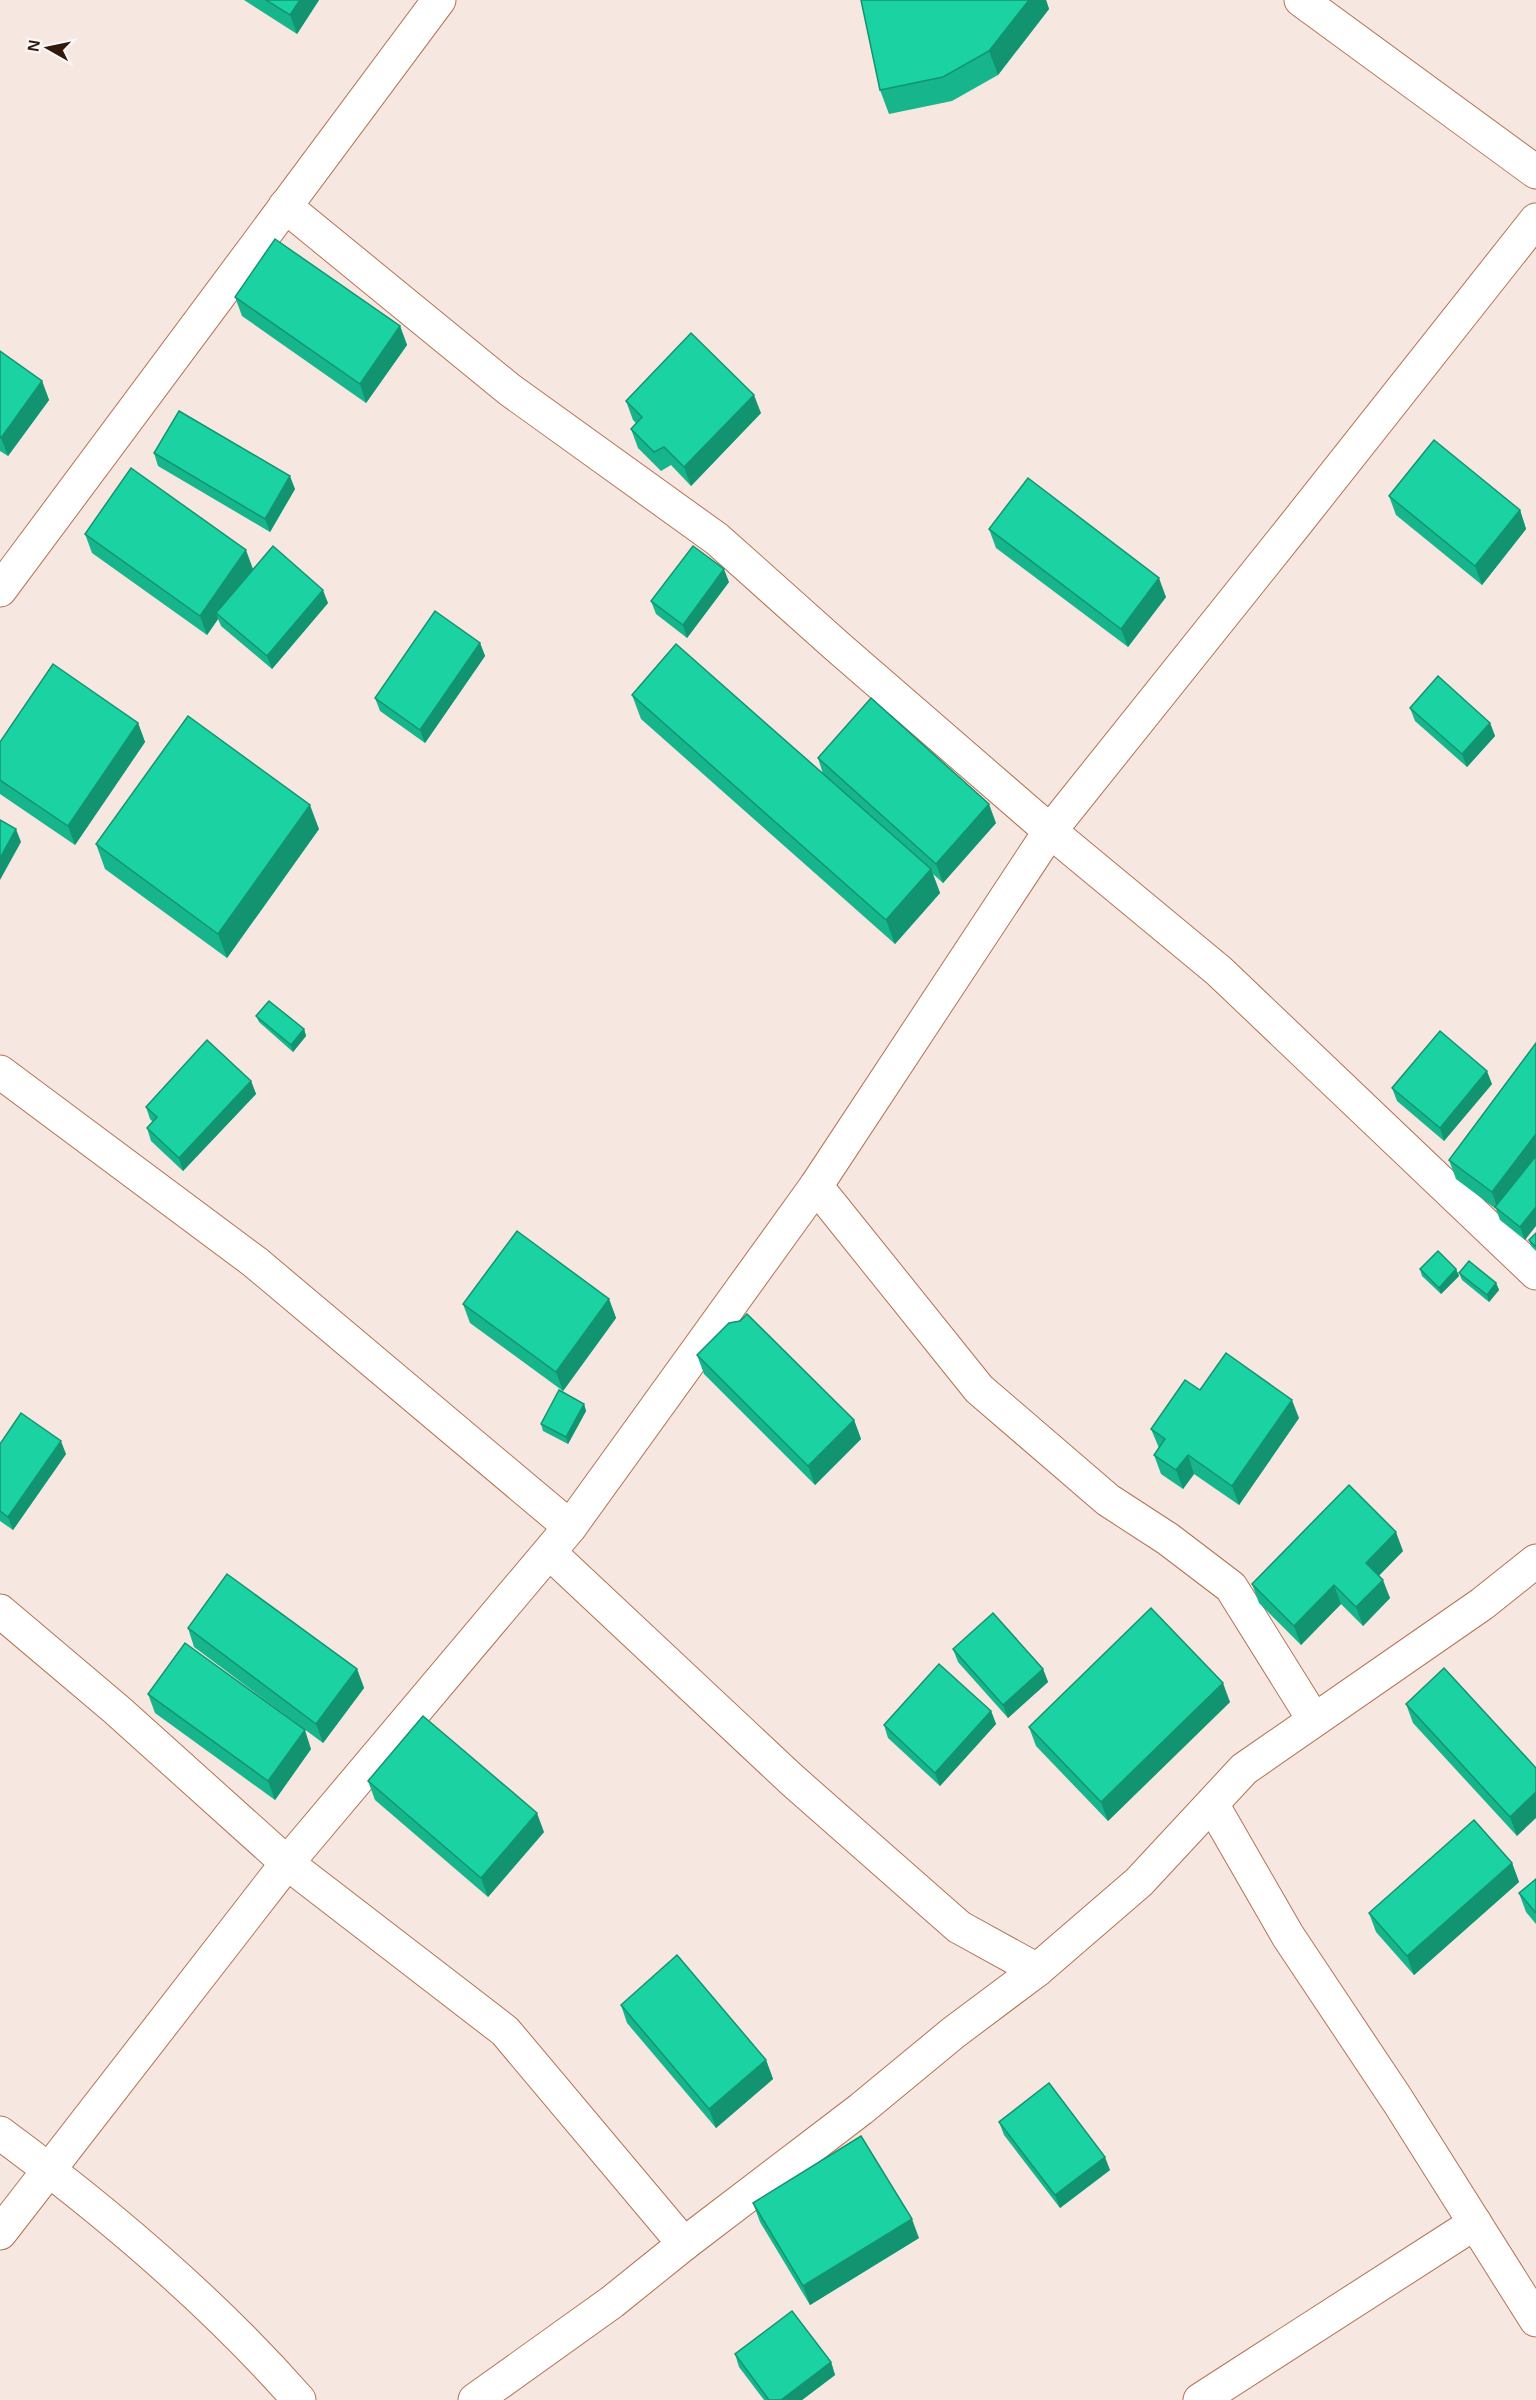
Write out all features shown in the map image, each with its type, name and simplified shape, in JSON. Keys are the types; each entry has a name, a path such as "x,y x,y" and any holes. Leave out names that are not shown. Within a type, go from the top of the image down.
{"street":[{"path":"1,587 439,0"},
{"path":"1301,0 1536,172"},
{"path":"285,206 510,390 717,539 1050,831 1219,971 1536,1273"},
{"path":"0,2233 287,1863 570,1527 816,1186 1050,831 1287,536 1536,220"},
{"path":"0,1072 255,1262 570,1527"},
{"path":"816,1186 979,1389 1108,1500 1168,1539 1231,1587 1314,1720"},
{"path":"550,1553 783,1771 959,1927 1037,1970"},
{"path":"475,2400 612,2302 861,2109 953,2033 1037,1970 1139,1882 1244,1769 1482,1604 1536,1561"},
{"path":"0,1611 117,1710 287,1863 505,2031 684,2244"},
{"path":"1212,1804 1288,1936 1398,2101 1536,2320"},
{"path":"0,2133 49,2169 193,2290 299,2400"},
{"path":"1200,2400 1475,2223"}],"building":[{"path":"266,0 300,0 290,15"},
{"path":"861,0 1029,0 989,51 943,77 880,90"},
{"path":"275,239 400,326 360,384 235,297"},
{"path":"691,333 754,395 684,467 664,447 654,452 631,429 642,417 626,401"},
{"path":"0,351 42,381 1,438 0,437"},
{"path":"179,411 290,476 265,519 154,453"},
{"path":"1434,440 1520,510 1475,566 1389,496"},
{"path":"131,468 246,550 200,616 85,534"},
{"path":"1028,478 1159,578 1121,629 989,529"},
{"path":"273,546 323,590 267,656 216,613"},
{"path":"693,546 724,569 683,625 651,601"},
{"path":"435,611 480,643 420,730 375,698"},
{"path":"676,644 931,869 886,920 632,695"},
{"path":"53,664 138,723 68,826 0,780 0,742"},
{"path":"1438,676 1490,723 1462,754 1410,708"},
{"path":"871,698 989,804 936,864 818,758"},
{"path":"188,716 310,805 218,934 96,844"},
{"path":"0,820 16,829 0,858"},
{"path":"269,1001 304,1029 291,1045 256,1016"},
{"path":"1440,1031 1487,1071 1440,1128 1392,1088"},
{"path":"207,1040 251,1081 179,1158 147,1128 157,1117 146,1107"},
{"path":"1536,1043 1536,1134 1492,1192 1449,1160"},
{"path":"1536,1156 1536,1207 1520,1227 1495,1207"},
{"path":"517,1231 609,1299 556,1372 463,1304"},
{"path":"1536,1233 1536,1247 1529,1240"},
{"path":"1438,1251 1456,1269 1439,1288 1420,1269"},
{"path":"1469,1261 1496,1283 1487,1295 1459,1273"},
{"path":"747,1314 854,1420 808,1466 697,1355 729,1323 740,1321"},
{"path":"1226,1353 1292,1400 1232,1486 1188,1455 1176,1470 1154,1455 1165,1439 1151,1429 1185,1380 1200,1390"},
{"path":"559,1390 584,1404 566,1437 541,1424"},
{"path":"21,1413 61,1441 8,1517 0,1511 0,1444"},
{"path":"1349,1485 1396,1532 1366,1563 1383,1580 1356,1607 1334,1585 1294,1626 1252,1584"},
{"path":"227,1574 357,1669 316,1724 188,1628"},
{"path":"1151,1608 1223,1683 1101,1802 1029,1727"},
{"path":"993,1613 1043,1669 1003,1705 953,1649"},
{"path":"185,1643 305,1730 268,1781 148,1694"},
{"path":"939,1664 991,1711 935,1773 884,1725"},
{"path":"1444,1668 1536,1768 1536,1792 1510,1817 1406,1704"},
{"path":"423,1716 537,1813 481,1878 368,1781"},
{"path":"1474,1820 1512,1863 1407,1956 1369,1913"},
{"path":"1536,1879 1536,1913 1519,1893"},
{"path":"677,1955 766,2060 709,2109 621,2005"},
{"path":"1049,2083 1105,2157 1055,2195 999,2122"},
{"path":"861,2136 912,2219 803,2286 753,2203"},
{"path":"792,2311 831,2362 781,2400 769,2400 735,2354"}]}
